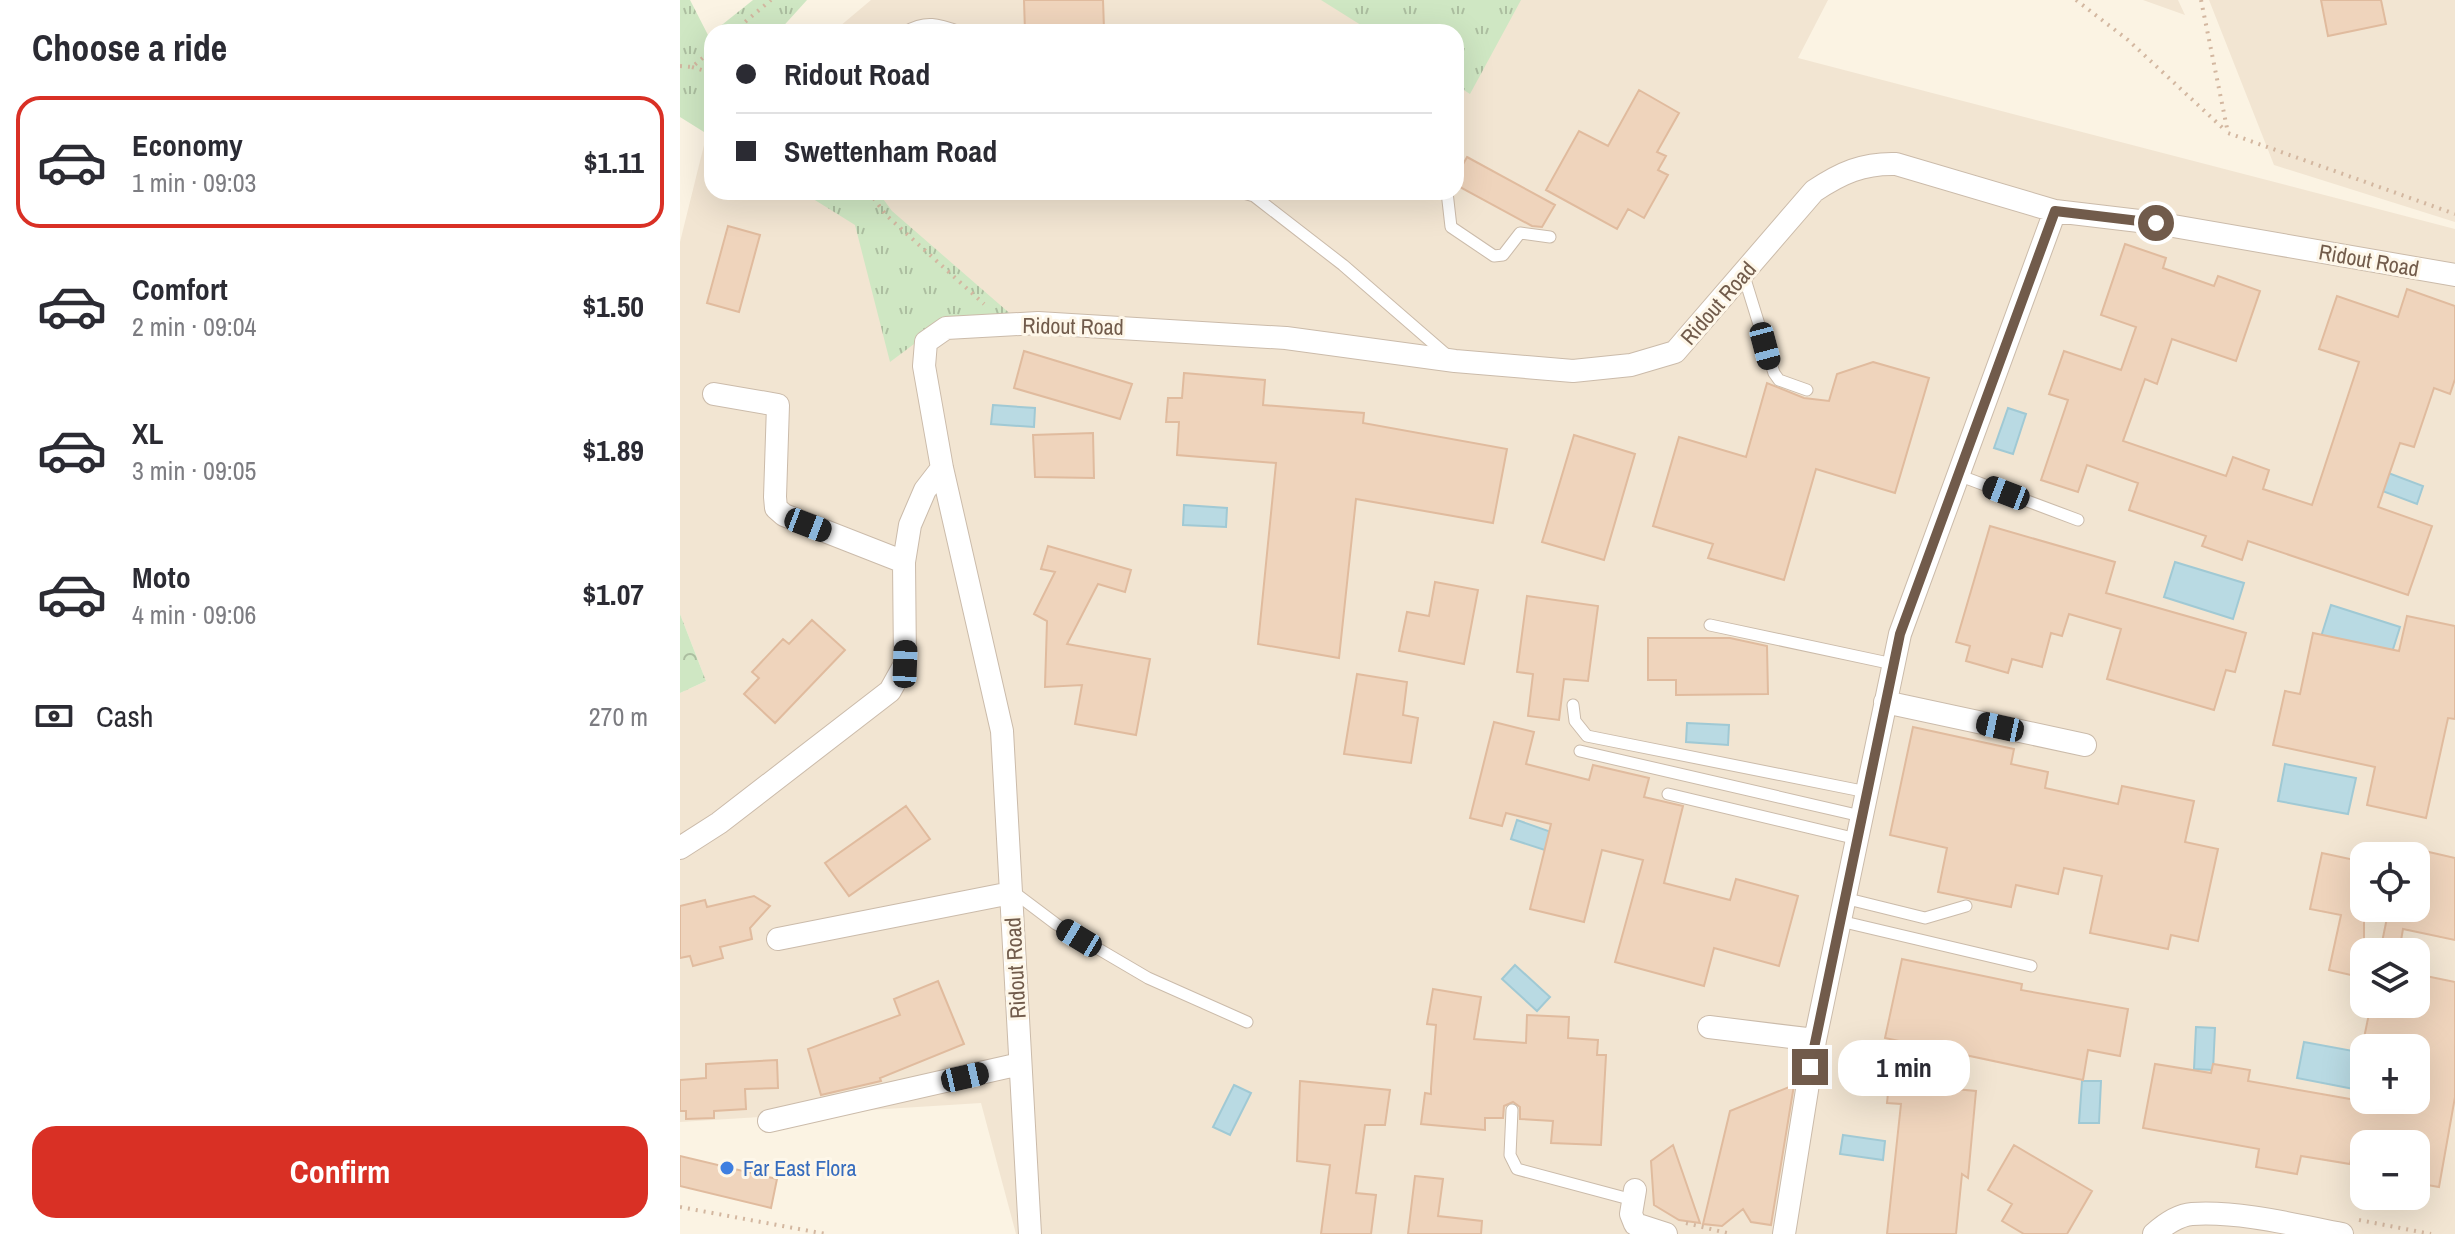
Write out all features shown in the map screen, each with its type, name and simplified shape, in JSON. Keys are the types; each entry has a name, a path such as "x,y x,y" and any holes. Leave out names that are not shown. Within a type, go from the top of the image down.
{"street":[{"name":"Ridout Road","path":"1030,1234 1002,731 942,468 924,366 926,342 946,328 1007,325 1148,327 1286,338 1455,361 1573,371 1631,365 1675,352 1744,276 1791,215 1814,191 1839,174 1871,163 1896,164 2055,211 2156,223 2455,275"},
{"path":"1784,1234 1815,1040 1900,634 2055,211"},
{"path":"714,394 778,405 776,508 784,515 904,562"},
{"path":"680,848 719,823 890,691 905,664 904,562 910,525 925,490 942,468"},
{"path":"1885,702 2085,745"},
{"path":"778,939 1011,891"},
{"path":"1709,1027 1815,1040"},
{"path":"769,1121 1020,1064"},
{"path":"1634,1195 1631,1214 1635,1224 1666,1234"},
{"path":"2154,1234 2163,1225 2190,1213 2272,1221 2342,1234"}],"lane":[{"path":"919,24 939,24"},
{"path":"1259,200 1343,265 1455,361"},
{"path":"1448,200 1451,227 1494,256 1503,255 1520,233 1550,237"},
{"path":"1744,276 1774,373 1779,380 1807,390"},
{"path":"1958,475 2078,520"},
{"path":"1710,625 1893,664"},
{"path":"1573,705 1575,721 1587,736 1867,792"},
{"path":"1580,751 1861,816"},
{"path":"1668,794 1857,839"},
{"path":"1011,891 1056,924 1113,958 1247,1022"},
{"path":"1844,898 1925,918 1966,906"},
{"path":"1840,921 2031,966"},
{"path":"1512,1110 1510,1155 1517,1169 1634,1195"}],"path":[{"path":"742,24 771,0"},
{"path":"2076,0 2128,40 2228,133 2455,214"},
{"path":"2201,0 2228,133"},
{"path":"692,67 704,57"},
{"path":"680,66 704,71"},
{"path":"875,200 886,215 1007,325"},
{"path":"680,1207 826,1234"}],"shaded area":[{"path":"871,0 1828,0 1798,58 2455,229 2455,1234 1016,1234 981,1103 680,1122 680,693 706,681 680,614 680,242 704,145 704,200 1464,200 1464,24 842,24"},
{"path":"2143,0 2178,0 2185,15"},
{"path":"2209,0 2455,0 2455,222 2274,165"}],"green space":[{"path":"680,0 690,0 704,27 704,132 680,117"},
{"path":"753,0 807,0 785,24 723,24"},
{"path":"1321,0 1521,0 1470,94 1464,90 1464,24 1359,24"},
{"path":"815,200 884,200 892,211 1014,317 942,323 890,362 855,225"},
{"path":"680,614 706,681 680,693"}],"water":[{"path":"993,405 1035,408 1034,427 991,424"},
{"path":"2008,408 2026,414 2013,454 1994,448"},
{"path":"2383,471 2423,486 2417,504 2377,489"},
{"path":"1184,505 1227,508 1226,527 1183,525"},
{"path":"2175,562 2244,583 2233,619 2164,597"},
{"path":"2331,605 2400,627 2389,662 2320,640"},
{"path":"1687,723 1729,725 1728,745 1686,742"},
{"path":"2285,764 2356,778 2348,814 2278,801"},
{"path":"1517,820 1557,834 1551,852 1511,839"},
{"path":"1515,965 1550,997 1537,1011 1502,979"},
{"path":"2196,1027 2215,1028 2213,1070 2194,1069"},
{"path":"2304,1042 2350,1050 2350,1088 2297,1078"},
{"path":"2082,1081 2101,1081 2099,1123 2079,1123"},
{"path":"1234,1085 1251,1093 1230,1135 1213,1127"},
{"path":"1843,1135 1885,1141 1883,1160 1840,1154"}],"building":[{"path":"1024,0 1103,0 1104,24 1025,24"},
{"path":"2321,0 2381,0 2386,24 2328,36"},
{"path":"1639,90 1679,113 1657,152 1666,156 1658,170 1668,175 1644,218 1628,209 1617,229 1546,190 1579,131 1608,146"},
{"path":"1467,157 1555,205 1542,227 1532,226 1464,189 1464,162"},
{"path":"728,226 760,235 739,312 707,303"},
{"path":"2125,244 2166,258 2163,268 2214,286 2218,276 2260,291 2236,361 2172,339 2157,384 2145,379 2123,441 2226,476 2233,457 2269,470 2263,489 2312,505 2359,362 2319,349 2337,296 2398,317 2407,289 2455,306 2455,379 2450,394 2434,388 2414,447 2400,443 2378,507 2432,526 2408,595 2248,541 2242,560 2202,546 2206,536 2129,510 2138,483 2087,465 2078,492 2041,480 2068,400 2049,394 2064,351 2121,370 2136,327 2101,315"},
{"path":"1024,351 1132,384 1120,419 1014,388"},
{"path":"1873,362 1929,378 1895,493 1816,469 1784,580 1708,558 1713,544 1653,526 1679,437 1746,457 1767,383 1804,398 1829,401 1837,374"},
{"path":"1184,373 1265,380 1263,405 1364,413 1363,423 1507,449 1493,523 1356,499 1339,658 1258,644 1276,463 1177,455 1179,422 1166,422 1168,398 1182,398"},
{"path":"1093,433 1094,478 1035,477 1033,435"},
{"path":"1574,435 1635,454 1604,560 1542,542"},
{"path":"1990,526 2115,562 2106,593 2246,633 2235,672 2226,670 2214,710 2107,679 2121,629 2069,614 2062,636 2051,633 2042,667 2012,659 2008,673 1966,661 1970,646 1956,642"},
{"path":"1048,546 1131,570 1125,592 1098,584 1067,644 1150,659 1136,735 1075,724 1082,685 1045,687 1047,621 1034,614 1055,572 1041,569"},
{"path":"1435,582 1478,590 1464,664 1399,651 1407,612 1429,616"},
{"path":"1527,596 1598,606 1588,681 1564,679 1559,720 1528,716 1533,674 1517,672"},
{"path":"2407,616 2455,626 2455,719 2448,718 2426,818 2367,805 2375,767 2273,745 2285,691 2300,694 2313,633 2399,651"},
{"path":"812,620 845,650 775,723 744,694 759,678 752,672 783,639 789,644"},
{"path":"1648,638 1730,638 1767,646 1768,694 1676,695 1676,680 1648,680"},
{"path":"1357,674 1407,682 1403,715 1418,718 1411,763 1344,754"},
{"path":"1494,722 1534,732 1526,764 1589,780 1593,765 1649,778 1644,797 1683,806 1664,883 1730,900 1736,879 1798,896 1779,966 1714,948 1704,986 1615,962 1643,860 1602,850 1584,922 1530,909 1551,824 1506,813 1502,826 1470,818"},
{"path":"1913,727 2014,749 2011,764 2048,772 2045,788 2118,804 2122,786 2194,801 2185,842 2218,849 2198,941 2171,935 2168,949 2090,933 2102,876 2064,868 2058,894 2016,885 2011,907 1938,892 1947,848 1890,835"},
{"path":"906,806 930,839 849,896 825,863"},
{"path":"2430,852 2455,858 2455,940 2403,929 2401,938 2383,938 2386,922 2430,922"},
{"path":"2322,853 2350,859 2350,922 2364,922 2364,938 2350,938 2350,975 2329,970 2341,915 2310,909"},
{"path":"754,896 770,906 750,928 752,939 720,947 723,958 693,966 690,956 680,958 680,906 705,900 707,907"},
{"path":"1902,959 2022,984 2021,990 2128,1009 2120,1056 2088,1050 2083,1080 1885,1038"},
{"path":"2430,977 2455,982 2455,1097 2439,1187 2430,1185 2430,1130 2350,1130 2350,1164 2301,1156 2297,1174 2256,1167 2259,1149 2143,1128 2155,1064 2211,1073 2213,1064 2250,1070 2248,1081 2350,1099 2350,1114 2430,1114 2430,1034 2365,1034 2368,1018 2430,1018"},
{"path":"938,981 964,1044 880,1078 881,1081 821,1095 808,1049 900,1015 894,999"},
{"path":"1433,989 1481,997 1474,1039 1526,1043 1527,1015 1569,1017 1568,1038 1598,1040 1597,1055 1606,1055 1601,1145 1551,1143 1553,1121 1520,1119 1520,1107 1513,1102 1504,1106 1503,1118 1485,1118 1485,1130 1421,1124 1425,1093 1431,1094 1436,1025 1427,1024"},
{"path":"777,1060 778,1088 745,1089 746,1109 714,1111 714,1118 686,1119 686,1111 680,1111 680,1080 706,1078 706,1064"},
{"path":"1300,1081 1390,1090 1385,1125 1365,1125 1356,1193 1376,1195 1371,1234 1321,1234 1330,1165 1297,1161"},
{"path":"1889,1083 1976,1091 1968,1178 1962,1174 1956,1234 1887,1234 1901,1104 1887,1103"},
{"path":"1794,1085 1771,1225 1751,1222 1743,1209 1722,1226 1703,1224 1730,1111"},
{"path":"1673,1145 1700,1223 1679,1220 1654,1205 1651,1161"},
{"path":"2014,1145 2092,1191 2067,1234 2024,1234 2002,1221 2012,1204 1988,1190"},
{"path":"680,1156 777,1179 771,1208 680,1186"},
{"path":"1415,1176 1443,1179 1438,1216 1482,1221 1481,1234 1408,1234"}],"place":[{"name":"Far East Flora","path":"727,1168"}],"route":[{"path":"1810,1067 1900,634 2055,211 2156,223"}]}
